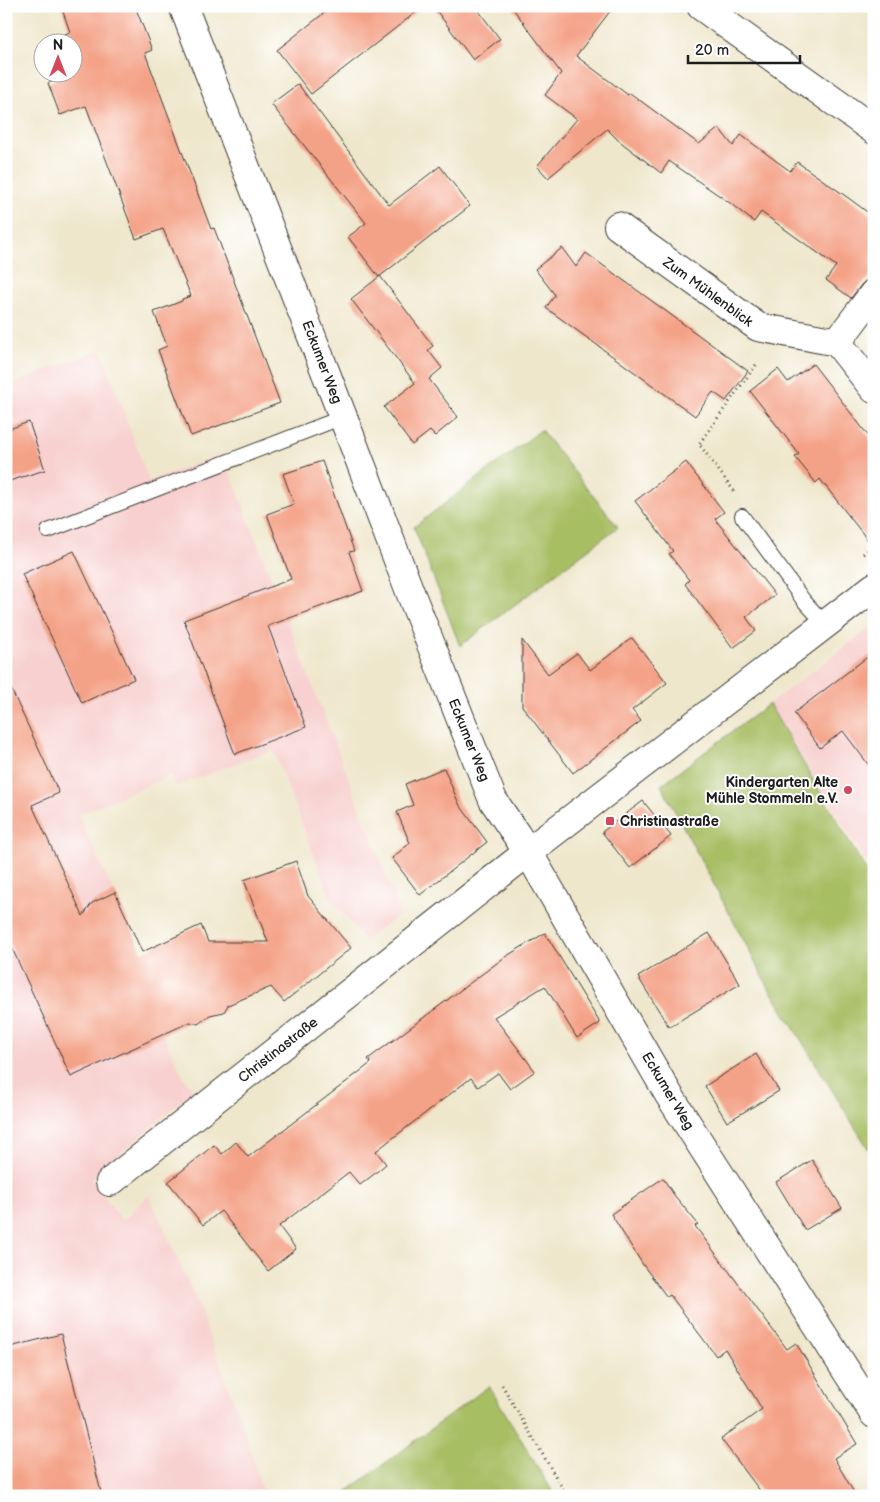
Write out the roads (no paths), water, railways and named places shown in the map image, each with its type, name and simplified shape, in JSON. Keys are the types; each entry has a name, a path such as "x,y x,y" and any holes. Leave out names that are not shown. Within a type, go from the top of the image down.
{"street":[{"name":"Eckumer Weg","path":"182,6 492,800 528,852 669,1095 874,1414"},
{"path":"701,6 874,130"},
{"name":"Zum Mühlenblick","path":"618,226 758,327 837,342"},
{"path":"874,293 837,342 874,390"},
{"name":"Christinastraße","path":"110,1182 528,852 874,587"}],"lane":[{"path":"48,531 343,417"},
{"path":"742,516 804,601 825,624"}],"place":[{"name":"Kindergarten Alte Mühle Stommeln e.V.","path":"848,790"},
{"name":"Christinastraße","path":"610,821"}]}
